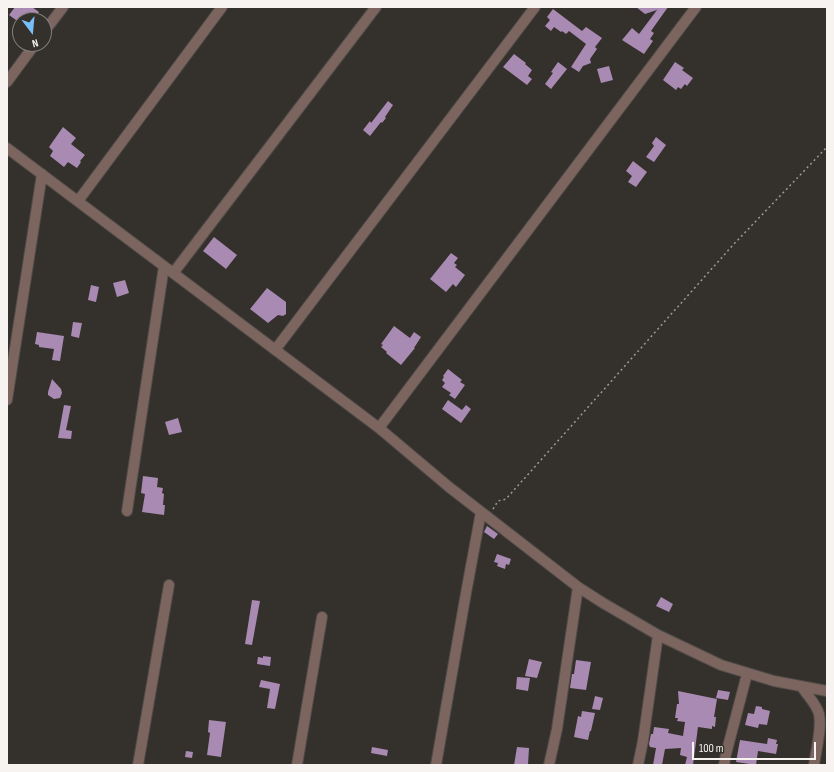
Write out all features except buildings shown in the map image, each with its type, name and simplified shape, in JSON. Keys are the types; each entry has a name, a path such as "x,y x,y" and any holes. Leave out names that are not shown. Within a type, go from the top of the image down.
{"street":[{"path":"52,21 63,7"},
{"path":"78,201 222,7"},
{"path":"174,272 376,7"},
{"path":"275,350 535,7"},
{"path":"379,428 696,7"},
{"path":"7,82 29,52"},
{"path":"7,148 174,272 379,428 449,487 578,586 603,603 658,635 721,665 774,681 827,691"},
{"path":"7,400 42,174"},
{"path":"128,511 164,266"},
{"path":"436,765 466,593 485,515"},
{"path":"138,765 169,585"},
{"path":"549,765 557,729 578,586"},
{"path":"297,765 322,617"},
{"path":"638,765 643,742 658,635"},
{"path":"724,765 747,674"},
{"path":"802,687 816,708 823,730 814,765"}],"path":[{"path":"485,515 498,501 506,500 733,245 827,147"}]}
